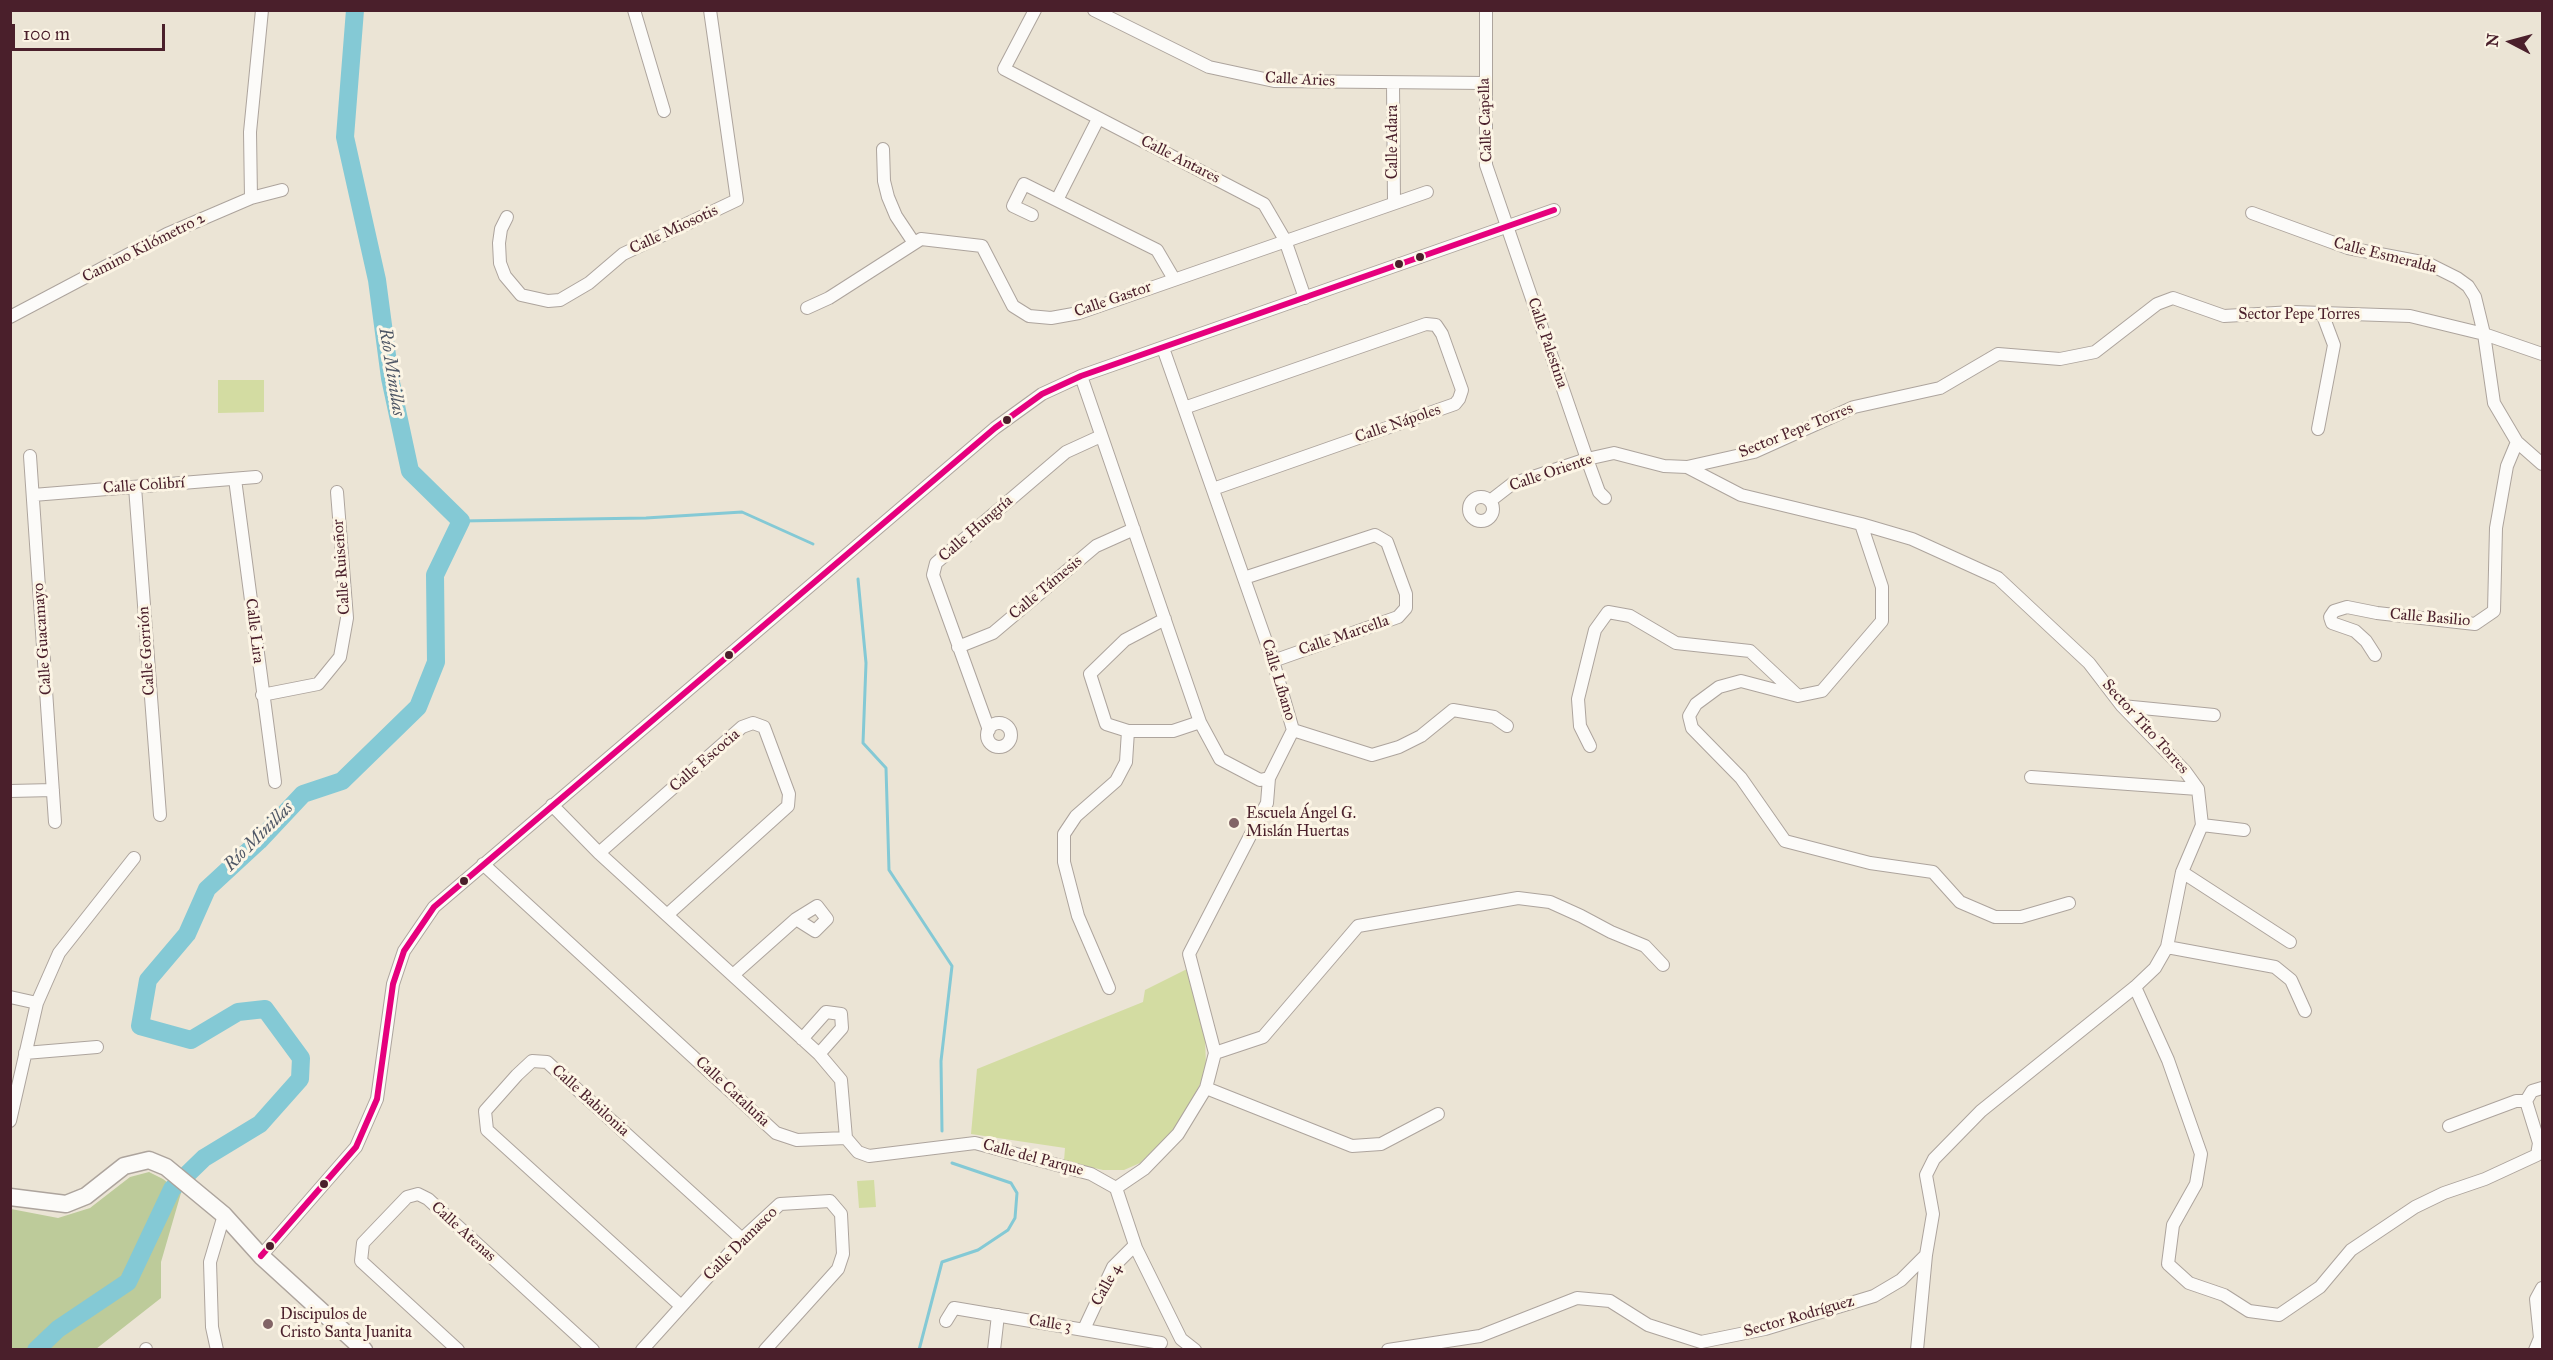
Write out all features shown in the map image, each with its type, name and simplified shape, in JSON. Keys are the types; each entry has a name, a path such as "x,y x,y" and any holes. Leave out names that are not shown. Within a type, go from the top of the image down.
{"street":[{"path":"251,198 250,132 262,10"},
{"path":"634,10 664,111"},
{"name":"Calle Miosotis","path":"507,217 501,229 499,243 500,263 505,276 521,295 548,301 560,300 589,284 623,254 737,200 710,10"},
{"name":"Calle Antares","path":"1035,10 1004,69 1264,204 1285,240 1305,298"},
{"name":"Calle Aries","path":"1094,10 1209,67 1274,81 1485,83"},
{"name":"Calle Capella","path":"1486,10 1486,165 1507,227"},
{"name":"Calle Adara","path":"1393,82 1394,202"},
{"path":"1057,200 1098,119"},
{"path":"883,149 884,181 888,197 896,216 914,243"},
{"path":"1032,215 1013,206 1024,184 1157,250 1174,279"},
{"name":"Camino Kilómetro 2","path":"10,317 167,234 251,198 282,189"},
{"name":"Calle Gastor","path":"807,308 829,298 921,239 982,246 1013,306 1029,316 1051,318 1079,313 1427,192"},
{"path":"261,1256 356,1147 377,1099 393,984 404,951 434,907 995,428 1042,394 1081,376 1554,210"},
{"name":"Calle Esmeralda","path":"2252,213 2348,248 2427,264 2442,270 2468,286 2475,297 2484,334 2494,403 2517,442 2540,456"},
{"name":"Calle Palestina","path":"1507,227 1587,459 1599,492 1605,498"},
{"name":"Sector Pepe Torres","path":"1687,467 1754,452 1854,407 1940,388 1998,354 2060,359 2095,352 2157,304 2174,298 2224,316 2293,312 2410,316 2484,334 2542,354"},
{"path":"2318,429 2334,345 2322,313"},
{"name":"Calle Nápoles","path":"1184,408 1426,324 1436,325 1442,334 1462,390 1455,404 1213,489"},
{"name":"Calle Líbano","path":"1163,348 1273,661 1293,730 1269,778 1267,803 1189,954 1215,1053"},
{"path":"1081,376 1200,722 1220,759 1260,780 1269,778"},
{"name":"Calle Hungría","path":"989,730 933,575 936,563 1066,452 1101,436"},
{"name":"Calle Basilio","path":"2375,655 2366,641 2355,631 2332,623 2330,617 2334,610 2348,607 2377,613 2475,624 2494,611 2496,528 2507,466 2517,442"},
{"name":"Calle Oriente","path":"1490,501 1512,484 1587,459 1614,453 1664,466 1687,467"},
{"name":"Calle Guacamayo","path":"30,456 55,822"},
{"name":"Sector Tito Torres","path":"1687,467 1741,495 1861,524 1912,540 1998,578 2089,663 2122,706 2185,771 2198,789 2202,825 2182,872 2167,946 2155,968 2135,987 1981,1111 1934,1159 1926,1174 1933,1214 1926,1255 1917,1350"},
{"name":"Calle Colibrí","path":"33,495 256,477"},
{"name":"Calle Lira","path":"235,479 275,782"},
{"name":"Calle Gorrión","path":"135,487 160,815"},
{"name":"Calle Ruiseñor","path":"262,695 318,684 340,657 347,618 336,492"},
{"path":"1861,524 1882,587 1882,621 1822,691 1798,696 1741,681 1719,687 1696,704 1689,716 1692,728 1741,778 1785,841 1870,863 1934,872 1960,902 1995,917 2021,918 2069,903"},
{"name":"Calle Támesis","path":"958,647 993,633 1096,546 1134,529"},
{"name":"Calle Marcella","path":"1244,578 1376,535 1387,542 1406,594 1406,608 1398,617 1273,661"},
{"path":"1590,746 1580,726 1578,699 1595,630 1608,612 1630,616 1677,643 1750,651 1798,696"},
{"path":"1165,619 1125,640 1090,674 1106,724 1128,731 1173,731 1200,722"},
{"path":"2122,706 2214,715"},
{"path":"1293,730 1372,755 1399,747 1421,736 1454,710 1494,717 1507,726"},
{"name":"Calle Escocia","path":"599,853 742,727 753,723 764,727 789,794 788,806 667,915"},
{"path":"1109,988 1078,916 1064,862 1064,834 1076,816 1116,781 1126,762 1128,731"},
{"path":"2031,777 2198,789"},
{"path":"10,791 53,790"},
{"path":"552,805 599,853 819,1054 841,1080 846,1138"},
{"path":"2202,825 2244,830"},
{"path":"10,1120 37,1003 59,953 134,858"},
{"name":"Calle Cataluña","path":"483,864 776,1133 797,1140 846,1138"},
{"path":"2182,872 2290,942"},
{"path":"1195,1350 1181,1339 1135,1245 1116,1188 1144,1169 1178,1134 1206,1088 1215,1053 1263,1037 1358,926 1518,898 1550,902 1611,932 1645,945 1663,965"},
{"path":"733,975 796,919"},
{"path":"2167,946 2275,967 2291,980 2304,1011"},
{"path":"2135,987 2168,1060 2201,1154 2196,1184 2173,1226 2168,1264 2189,1283 2224,1295 2249,1311 2279,1315 2320,1287 2351,1250 2415,1208 2444,1192 2485,1179 2537,1155 2539,1143 2526,1101 2532,1091 2542,1088"},
{"path":"10,997 37,1003"},
{"path":"802,1039 826,1012 841,1014 842,1028 819,1054"},
{"path":"25,1053 97,1047"},
{"name":"Calle Babilonia","path":"681,1306 487,1130 485,1111 532,1061 547,1062 742,1239"},
{"path":"1206,1088 1352,1146 1381,1143 1438,1114"},
{"path":"2449,1126 2516,1101 2526,1101"},
{"name":"Calle del Parque","path":"846,1138 858,1152 869,1156 975,1143 1091,1174 1116,1188"},
{"path":"10,1197 66,1204 86,1196 124,1166 149,1160 166,1167 224,1215 261,1256 364,1350"},
{"name":"Calle Atenas","path":"458,1350 361,1261 363,1243 407,1197 418,1194 428,1199 593,1350"},
{"name":"Calle Damasco","path":"642,1350 742,1239 780,1204 830,1201 841,1214 843,1254 838,1269 765,1350"},
{"path":"217,1350 212,1327 210,1262 224,1215"},
{"name":"Calle 4","path":"1084,1329 1113,1267 1135,1245"},
{"name":"Sector Rodríguez","path":"1388,1350 1480,1336 1577,1298 1610,1301 1648,1325 1701,1342 1765,1329 1874,1296 1901,1281 1926,1255"},
{"path":"2535,1350 2540,1338 2536,1299 2542,1288"},
{"name":"Calle 3","path":"946,1321 954,1308 1161,1343"},
{"path":"994,1350 998,1315"}],"green space":[{"path":"218,380 264,380 264,412 218,413"},
{"path":"1187,969 1205,1037 1206,1067 1181,1122 1140,1163 1124,1170 1103,1170 1064,1161 1065,1148 971,1134 977,1069 1143,1002 1145,990"},
{"path":"149,1172 163,1179 181,1193 161,1262 161,1298 96,1349 11,1349 11,1209 58,1218 90,1208 130,1177"},
{"path":"874,1180 876,1207 859,1208 857,1181"}],"waterway":[{"name":"Río Minillas","path":"36,1350 58,1329 128,1282 172,1189 204,1158 260,1124 300,1079 301,1058 265,1009 238,1012 191,1040 140,1026 148,980 187,934 207,889 259,841 303,794 342,781 418,707 436,662 435,575 461,521 410,471 390,378 377,280 345,137 355,10"},
{"path":"461,521 646,518 742,512 813,544"},
{"path":"858,579 866,663 863,743 886,768 889,870 952,966 941,1061 942,1131"},
{"path":"919,1350 942,1262 978,1250 1008,1230 1015,1218 1017,1193 1011,1183 952,1163"}],"transit line":[{"path":"261,1256 356,1147 377,1099 393,984 404,951 434,907 995,428 1042,394 1081,376 1554,210"}],"place":[{"name":"Escuela Ángel G. Mislán Huertas","path":"1234,823"},
{"name":"Discipulos de Cristo Santa Juanita","path":"268,1324"}]}
